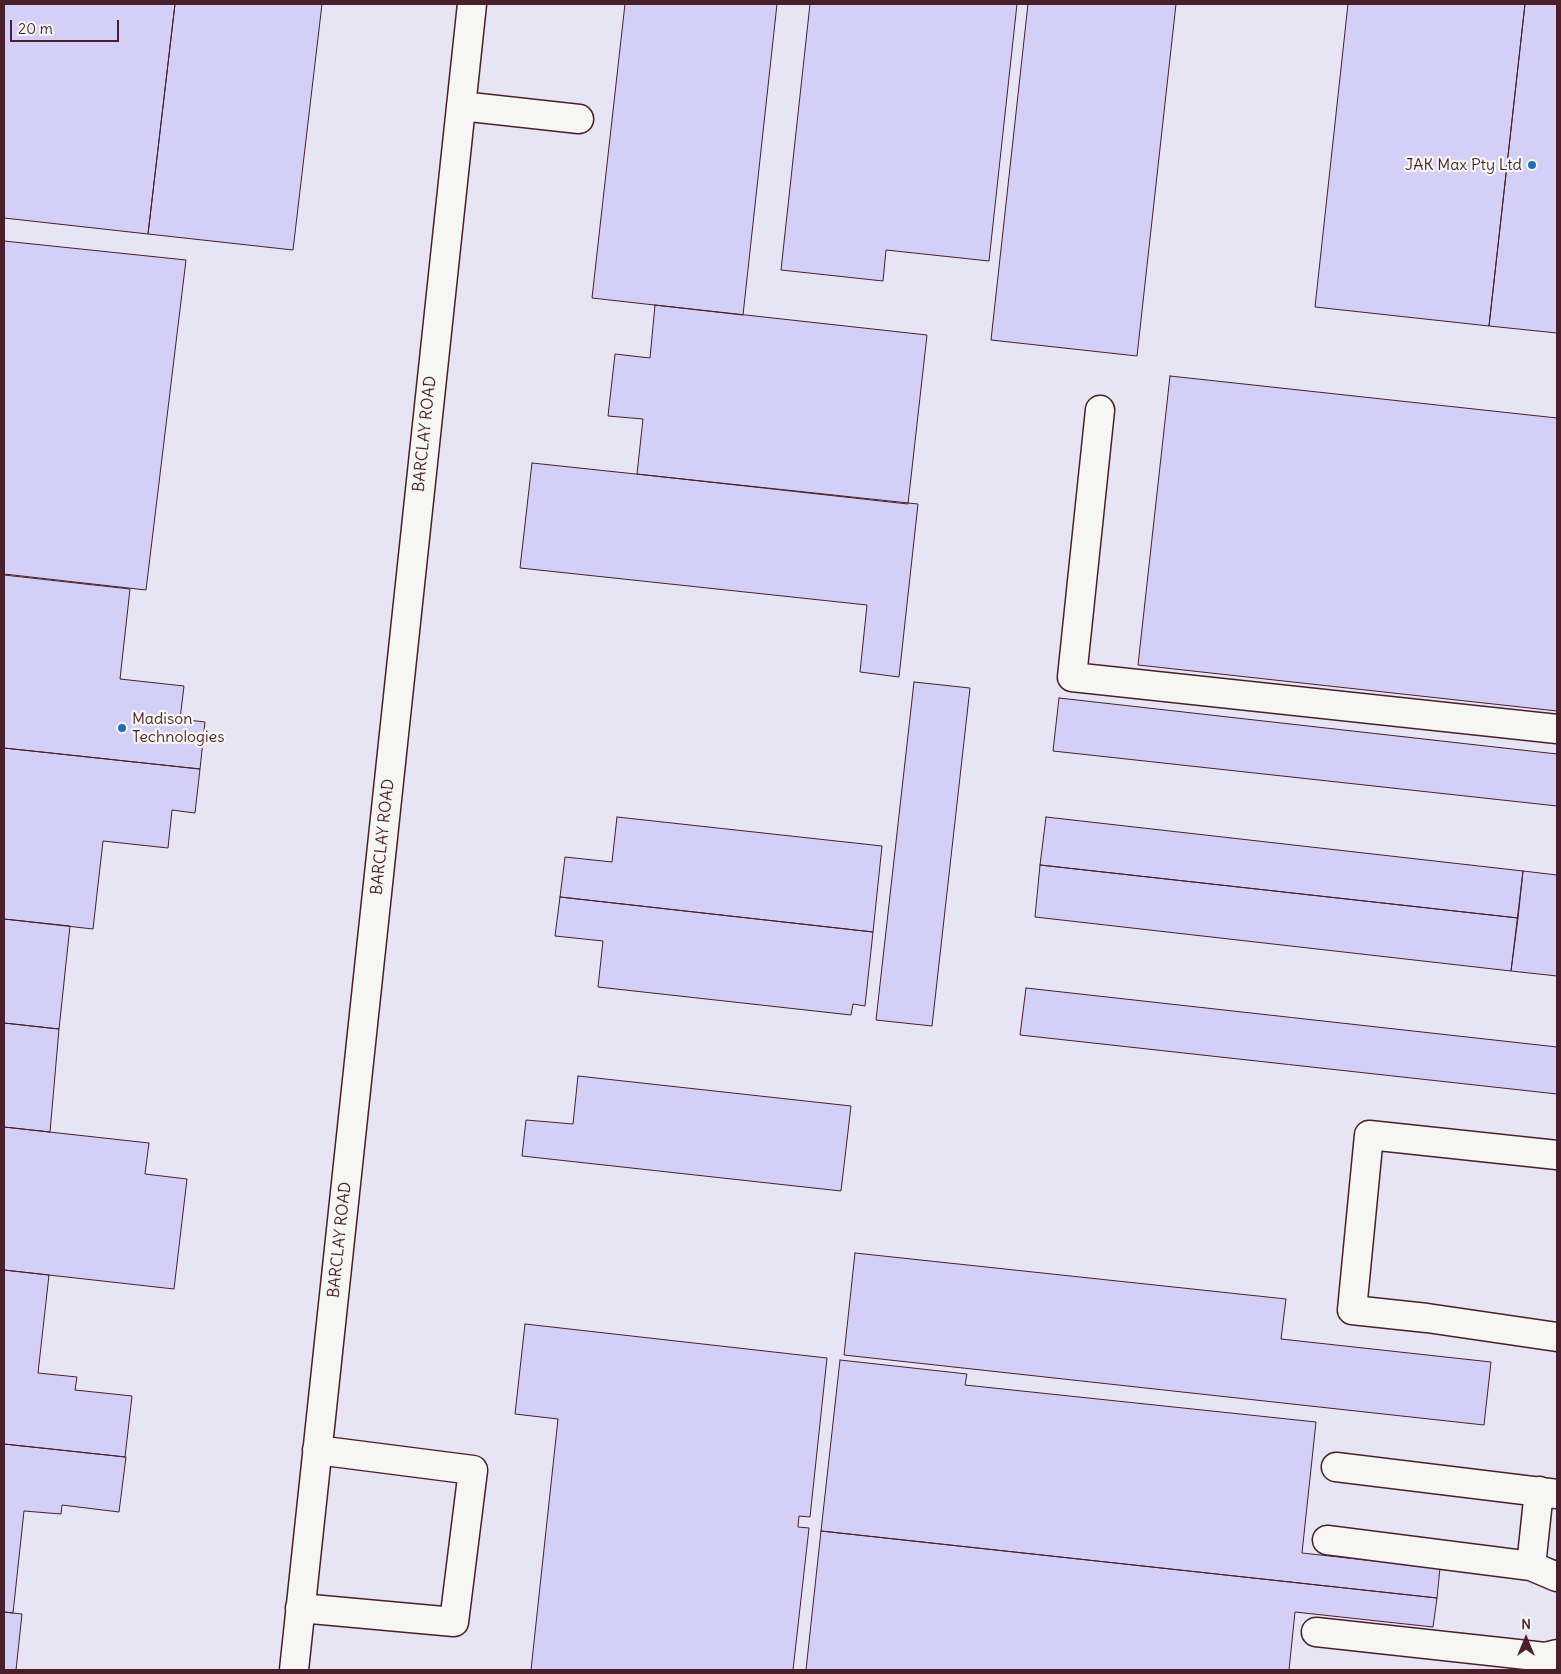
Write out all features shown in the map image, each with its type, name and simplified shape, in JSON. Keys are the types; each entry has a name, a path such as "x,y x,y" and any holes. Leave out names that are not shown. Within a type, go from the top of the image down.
{"street":[{"name":"BARCLAY ROAD","path":"294,1670 472,4"},
{"path":"461,106 580,120"},
{"path":"1100,410 1072,677 1557,729"},
{"path":"1557,1155 1369,1135 1352,1310 1427,1318 1557,1336"},
{"path":"300,1608 454,1622 473,1470 317,1450"},
{"path":"1336,1467 1548,1492 1531,1566"},
{"path":"1328,1540 1531,1566 1557,1577"},
{"path":"1316,1632 1516,1662 1557,1654"}],"shaded area":[{"path":"4,4 1557,4 1557,1670 4,1670"}],"building":[{"path":"4,4 175,4 148,234 4,218"},
{"path":"175,4 322,4 293,250 148,234"},
{"path":"625,4 777,4 743,315 592,298"},
{"path":"810,4 1017,4 989,261 886,250 883,281 781,270"},
{"path":"1028,4 1176,4 1137,356 991,340"},
{"path":"1348,4 1525,4 1489,326 1315,307"},
{"name":"JAK Max Pty Ltd","path":"1525,4 1557,4 1557,333 1489,326"},
{"path":"4,241 186,260 146,590 4,574"},
{"path":"655,305 927,335 908,504 637,474 643,419 608,416 615,354 650,358"},
{"path":"1170,376 1557,418 1557,711 1138,665"},
{"path":"532,463 918,504 899,677 860,672 867,605 520,568"},
{"path":"4,575 130,589 120,679 184,686 180,719 205,722 200,769 4,748"},
{"path":"914,682 970,688 932,1026 876,1020"},
{"path":"1059,698 1557,754 1557,806 1053,751"},
{"path":"4,748 200,769 195,813 172,810 168,848 103,841 93,929 4,919"},
{"path":"617,817 882,846 873,932 560,897 565,857 612,862"},
{"path":"1046,817 1523,871 1518,918 1040,865"},
{"path":"1040,865 1518,918 1511,971 1035,917"},
{"path":"1523,871 1557,875 1557,976 1511,971"},
{"path":"560,897 873,932 865,1006 853,1004 851,1015 598,987 603,941 555,936"},
{"path":"4,919 70,926 59,1029 4,1023"},
{"path":"1026,988 1557,1047 1557,1094 1020,1035"},
{"path":"4,1023 59,1029 50,1132 4,1127"},
{"path":"578,1076 851,1106 841,1191 522,1156 526,1120 573,1124"},
{"path":"4,1127 149,1143 145,1174 187,1179 174,1289 4,1270"},
{"path":"855,1253 1286,1299 1281,1339 1491,1362 1484,1425 844,1355"},
{"path":"4,1270 49,1275 38,1373 77,1377 75,1390 132,1396 125,1457 4,1444"},
{"path":"525,1324 827,1358 810,1517 799,1516 798,1527 809,1528 793,1670 531,1670 558,1419 515,1414"},
{"path":"840,1360 967,1374 965,1385 1316,1422 1302,1553 1440,1568 1437,1598 821,1531"},
{"path":"4,1444 126,1457 119,1512 62,1505 61,1514 24,1511 13,1613 4,1612"},
{"path":"821,1531 1437,1598 1433,1627 1295,1612 1289,1670 806,1670"},
{"path":"4,1612 22,1614 16,1670 4,1670"}],"place":[{"name":"JAK Max Pty Ltd","path":"1532,165"},
{"name":"Madison Technologies","path":"122,728"}]}
